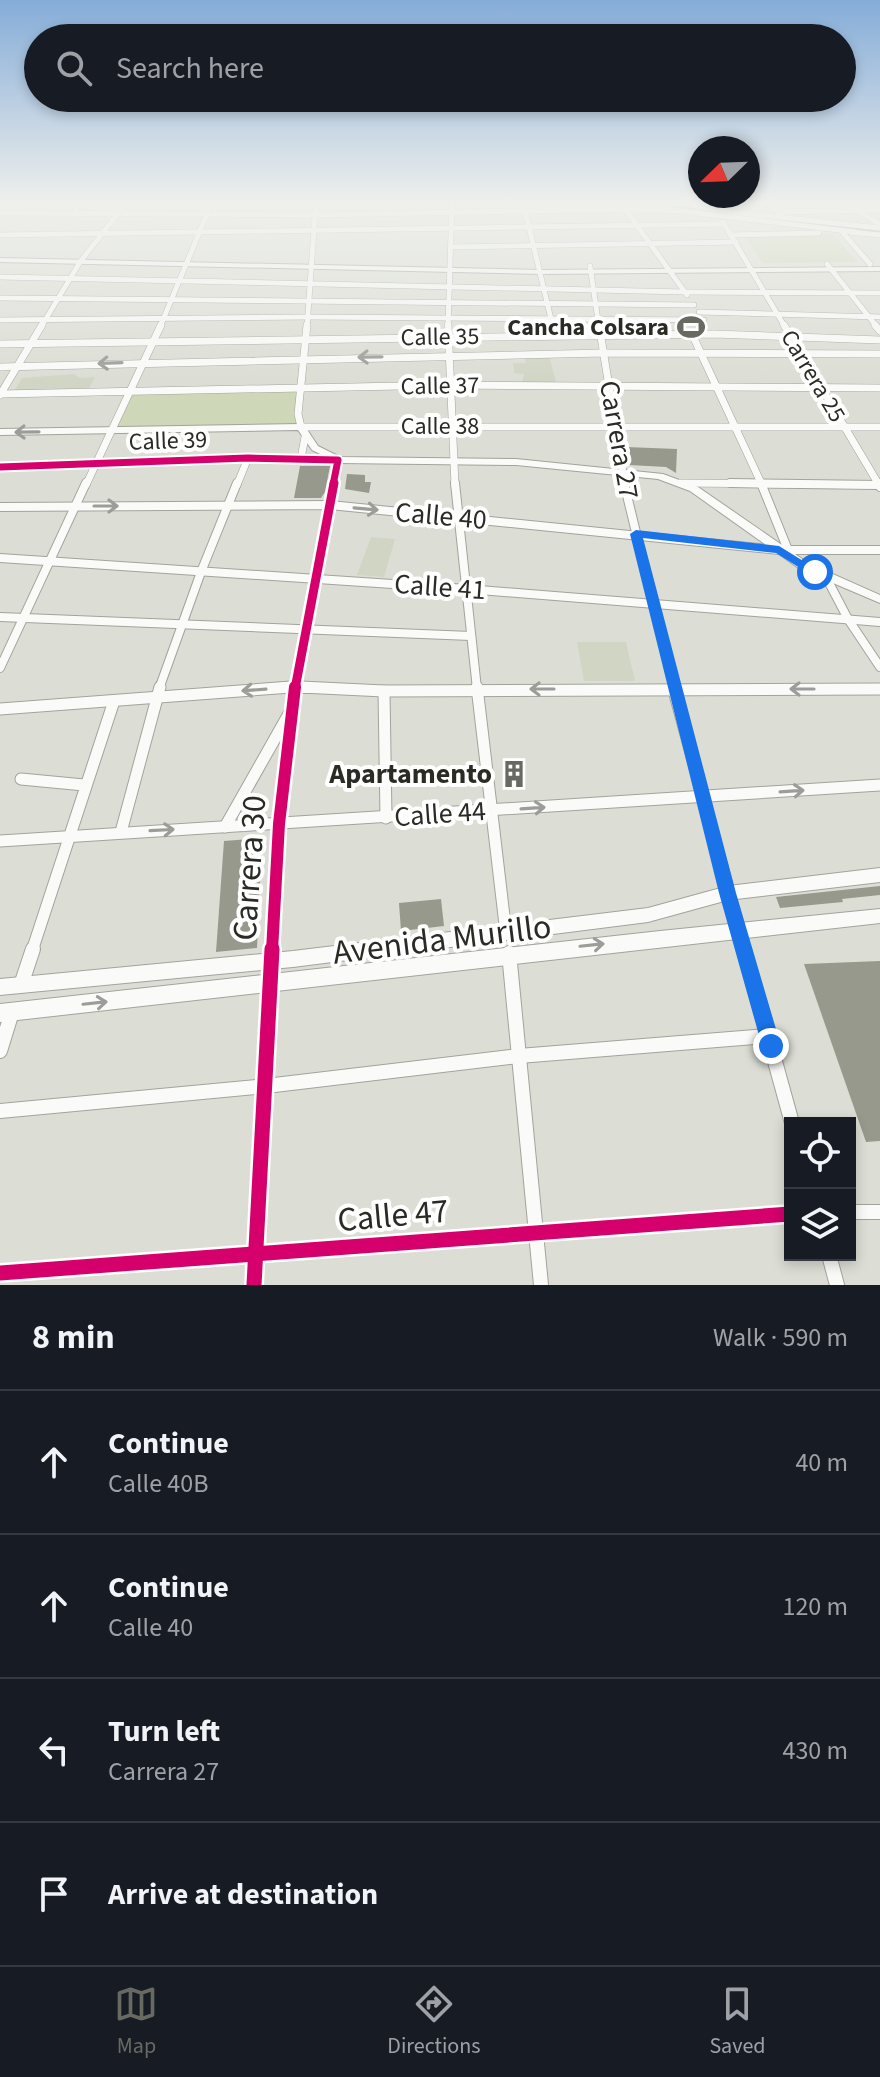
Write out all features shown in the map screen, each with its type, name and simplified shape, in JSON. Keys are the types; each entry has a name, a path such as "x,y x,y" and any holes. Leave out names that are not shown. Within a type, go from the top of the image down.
{"highway":[{"path":"151,262 541,269 877,266"}],"main road":[{"name":"Calle 38","path":"0,432 303,432"},
{"path":"303,432 322,453 338,460"},
{"name":"Calle 39","path":"338,460 516,462 651,474 680,483"},
{"path":"680,483 826,577 880,599"},
{"name":"Avenida Murillo","path":"0,987 271,961 648,915 728,893 880,875"},
{"name":"Avenida Murillo","path":"6,1012 270,984 509,953 880,916"}],"street":[{"path":"0,394 81,262"},
{"path":"302,453 303,432 298,414 313,262"},
{"path":"451,262 447,355 457,517 506,933"},
{"path":"539,262 551,319"},
{"path":"664,262 714,334"},
{"name":"Carrera 25","path":"745,262 880,486"},
{"path":"0,668 97,464 187,263"},
{"path":"829,267 880,331"},
{"name":"Carrera 27","path":"590,269 621,471 674,690 790,1117"},
{"path":"0,277 545,290 880,293"},
{"path":"0,298 694,305"},
{"path":"699,312 880,317"},
{"path":"0,320 308,317 704,320"},
{"path":"692,334 761,483 783,550"},
{"name":"Calle 35","path":"0,344 692,334 880,340"},
{"path":"0,367 447,355 880,354"},
{"name":"Calle 37","path":"0,394 449,385 880,388"},
{"name":"Calle 38","path":"303,432 453,426 880,427"},
{"path":"121,832 156,698 201,572 248,458"},
{"name":"Calle 39","path":"0,467 248,458 338,460"},
{"name":"Carrera 30","path":"254,1285 279,824 295,687 338,460"},
{"name":"Calle 39","path":"680,483 880,486"},
{"name":"Calle 40","path":"0,507 330,505 783,550 880,550"},
{"name":"Calle 41","path":"0,558 467,589 880,622"},
{"path":"826,577 848,619 880,667"},
{"path":"0,617 471,636"},
{"path":"0,709 295,687 384,691 880,689"},
{"path":"384,691 386,818"},
{"path":"21,985 114,701"},
{"path":"225,827 292,709"},
{"path":"21,779 84,785"},
{"name":"Calle 44","path":"0,841 880,785"},
{"path":"509,953 541,1285"},
{"path":"0,1051 6,1012"},
{"path":"0,1111 266,1086 519,1056 768,1036"},
{"path":"856,1212 880,1212"},
{"name":"Calle 47","path":"0,1273 784,1214"},
{"path":"831,1261 837,1285"}],"shaded area":[{"path":"524,355 549,355 556,382 522,382 524,374 514,373 513,363 526,363"},
{"path":"74,374 80,378 95,377 89,388 15,390 22,378"},
{"path":"371,537 395,539 384,577 357,575"},
{"path":"577,642 626,642 635,681 584,681"}],"green space":[{"path":"762,262 857,262 763,263"},
{"path":"302,388 301,427 111,431 128,391"}],"building":[{"path":"626,447 677,449 676,473 666,467 629,465"},
{"path":"300,466 330,466 321,498 294,498"},
{"path":"347,474 365,475 365,482 371,482 369,493 345,489"},
{"path":"262,838 257,948 216,952 224,841"},
{"path":"880,886 880,895 842,899 843,902 780,908 776,897"},
{"path":"441,899 444,926 401,931 399,903"},
{"path":"880,961 880,1141 866,1142 804,964"}],"cycle path":[{"path":"0,467 248,458 338,460 295,687 279,824 254,1285"},
{"path":"0,1273 784,1214"}],"place":[{"name":"Cancha Colsara","path":"691,327"},
{"name":"Apartamento","path":"514,774"}],"route":[{"path":"771,1046 674,690 636,534 779,550 815,572"}]}
